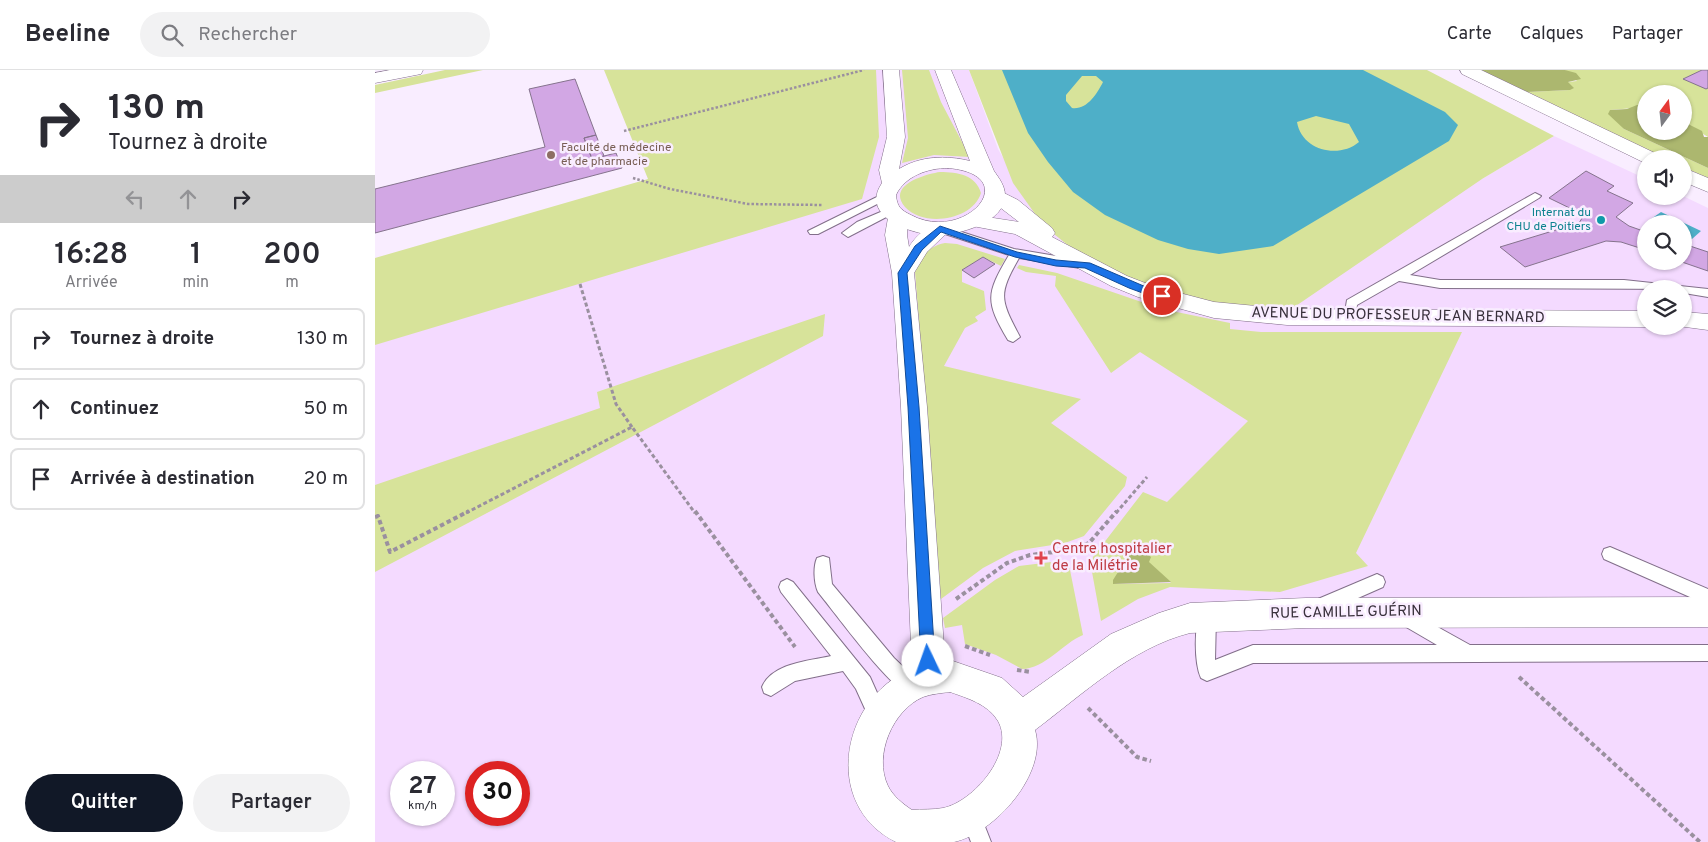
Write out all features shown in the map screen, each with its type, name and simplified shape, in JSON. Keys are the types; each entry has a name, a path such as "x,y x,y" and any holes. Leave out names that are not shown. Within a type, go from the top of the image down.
{"street":[{"path":"375,78 415,70"},
{"path":"891,70 897,136 889,170 891,202 903,273 914,407 925,618 920,682"},
{"path":"943,70 984,172 994,182 996,195"},
{"path":"1468,70 1637,152"},
{"path":"1472,70 1517,93"},
{"path":"891,202 904,173 935,163 954,163 984,172"},
{"path":"1692,178 1708,186"},
{"name":"AVENUE DU PROFESSEUR JEAN BERNARD","path":"891,202 917,226 940,229 963,226 974,221 989,208 996,195 1011,204 1078,260"},
{"name":"AVENUE DU PROFESSEUR JEAN BERNARD","path":"974,221 1021,229 1078,260 1146,292 1214,310 1261,316 1350,318 1637,319"},
{"path":"903,273 919,248 940,229"},
{"path":"1692,321 1708,322"},
{"name":"RUE CAMILLE GUÉRIN","path":"1016,723 1123,644 1170,623 1207,616 1397,612 1708,612"},
{"path":"951,676 971,680 990,689 1006,704 1016,723 1020,752 1019,768 1010,790 978,834 948,835 889,832 868,784 865,760 869,737 879,715 893,698 920,682 951,676"}],"lane":[{"path":"1350,318 1351,303 1358,298 1400,277 1535,196"},
{"path":"813,231 852,212 891,202"},
{"path":"848,233 891,202"},
{"path":"940,229 1015,254 1056,263 1078,260"},
{"path":"1013,337 997,307 995,294 1015,254"},
{"path":"1400,277 1440,284 1637,285"},
{"path":"1624,284 1637,291"},
{"path":"1692,291 1708,293"},
{"path":"1610,554 1708,597"},
{"path":"823,563 823,587 888,664 920,682"},
{"path":"1306,613 1377,582"},
{"path":"787,587 863,683 879,715"},
{"path":"1397,612 1468,654"},
{"path":"1207,616 1205,636 1207,672 1253,654 1708,653"},
{"path":"771,687 791,673 847,662"}],"path":[{"path":"624,131 865,70"},
{"path":"633,178 670,189 747,204 827,205 844,208 852,212"},
{"path":"580,284 616,404 811,669"},
{"path":"375,517 378,516 390,552 633,427"},
{"path":"925,618 1007,563 1031,555 1072,550 1089,543 1147,477"},
{"path":"1499,654 1522,681 1700,842"}],"shaded area":[{"name":"Centre hospitalier de la Milétrie","path":"850,70 969,70 998,149 1043,225 1482,179 1554,136 1637,175 1637,205 1692,205 1692,200 1708,208 1708,842 375,842 375,343"}],"green space":[{"path":"445,70 483,70 375,93 375,85"},
{"path":"604,70 876,70 879,137 862,199 375,345 375,258 648,179"},
{"path":"902,70 929,70 941,102 970,157 934,155 902,163 908,138"},
{"path":"969,70 1427,70 1554,136 1482,179 1287,312 1230,308 1147,286 1116,273 1070,247 1043,225 1013,183"},
{"path":"1481,70 1565,70 1576,73 1581,79 1568,82 1574,88 1570,90 1527,92"},
{"path":"1565,70 1702,70 1683,79 1708,88 1708,137 1693,128 1693,85 1637,85 1637,108 1610,110 1624,129 1637,135 1637,140 1648,140 1669,150 1647,150 1527,92 1570,90 1568,82 1577,81"},
{"path":"1637,105 1637,135 1624,129 1608,114 1610,110 1627,109"},
{"path":"1693,126 1702,131 1704,137 1708,137 1708,168 1692,161 1692,150 1669,150 1648,140 1693,140"},
{"path":"1692,161 1708,168 1708,179 1692,171"},
{"path":"940,172 960,174 971,178 979,187 981,193 976,202 968,210 947,218 935,219 913,214 900,199 900,193 910,182 926,175"},
{"path":"945,243 957,244 1005,259 1001,266 983,257 962,270 962,282 984,291 986,310 975,317 978,321 965,328 944,366 1081,399 1051,423 1127,477 1125,486 1084,536 1065,543 1015,551 983,568 941,599 915,272 920,261 930,249"},
{"path":"1019,265 1057,273 1162,309 1230,323 1230,329 1261,332 1462,332 1356,553 1368,566 1280,592 1170,587 1138,599 1101,621 1092,572 1093,557 1143,492 1167,502 1248,421 1140,352 1111,373 1055,286 1056,276 1026,272 1017,268","holes":["1148,562 1171,583 1113,584"]},
{"path":"825,314 823,336 375,572 375,485 600,408 597,392"},
{"path":"1136,551 1146,553 1151,557 1149,562 1171,582 1113,584 1113,580 1130,553"},
{"path":"1068,560 1083,635 1038,665 1022,669 996,655 965,644 962,625 945,628 943,618 995,580 1019,566"}],"water":[{"path":"1002,70 1363,70 1445,112 1458,125 1449,141 1273,246 1219,254 1188,249 1158,240 1105,215 1073,192 1048,162 1028,133","holes":["1082,76 1096,76 1103,82 1095,96 1087,104 1072,108 1066,101 1066,95","1316,116 1349,124 1359,142 1351,147 1332,151 1314,146 1300,132 1297,122"]},
{"path":"1661,212 1667,215 1657,215"},
{"path":"1692,227 1701,231 1692,239"}],"building":[{"path":"1702,70 1708,70 1708,88 1706,89 1683,79"},
{"name":"Faculté de médecine et de pharmacie","path":"575,79 596,135 584,138 592,159 616,153 622,168 375,233 375,189 545,147 529,89"},
{"path":"596,135 604,156 592,159 584,138"},
{"name":"Internat du CHU de Poitiers","path":"1586,171 1614,186 1607,191 1633,203 1616,217 1637,229 1637,247 1621,242 1606,241 1525,267 1500,247 1579,223 1584,215 1549,198"},
{"path":"1692,247 1708,252 1708,271 1692,265"},
{"path":"983,257 995,264 974,278 962,270"}],"place":[{"name":"Faculté de médecine et de pharmacie","path":"551,155"},
{"name":"Internat du CHU de Poitiers","path":"1601,220"},
{"name":"Centre hospitalier de la Milétrie","path":"1041,558"}],"route":[{"path":"928,661 914,407 903,273 919,248 940,229 1034,259 1086,265 1119,281 1162,296"}]}
